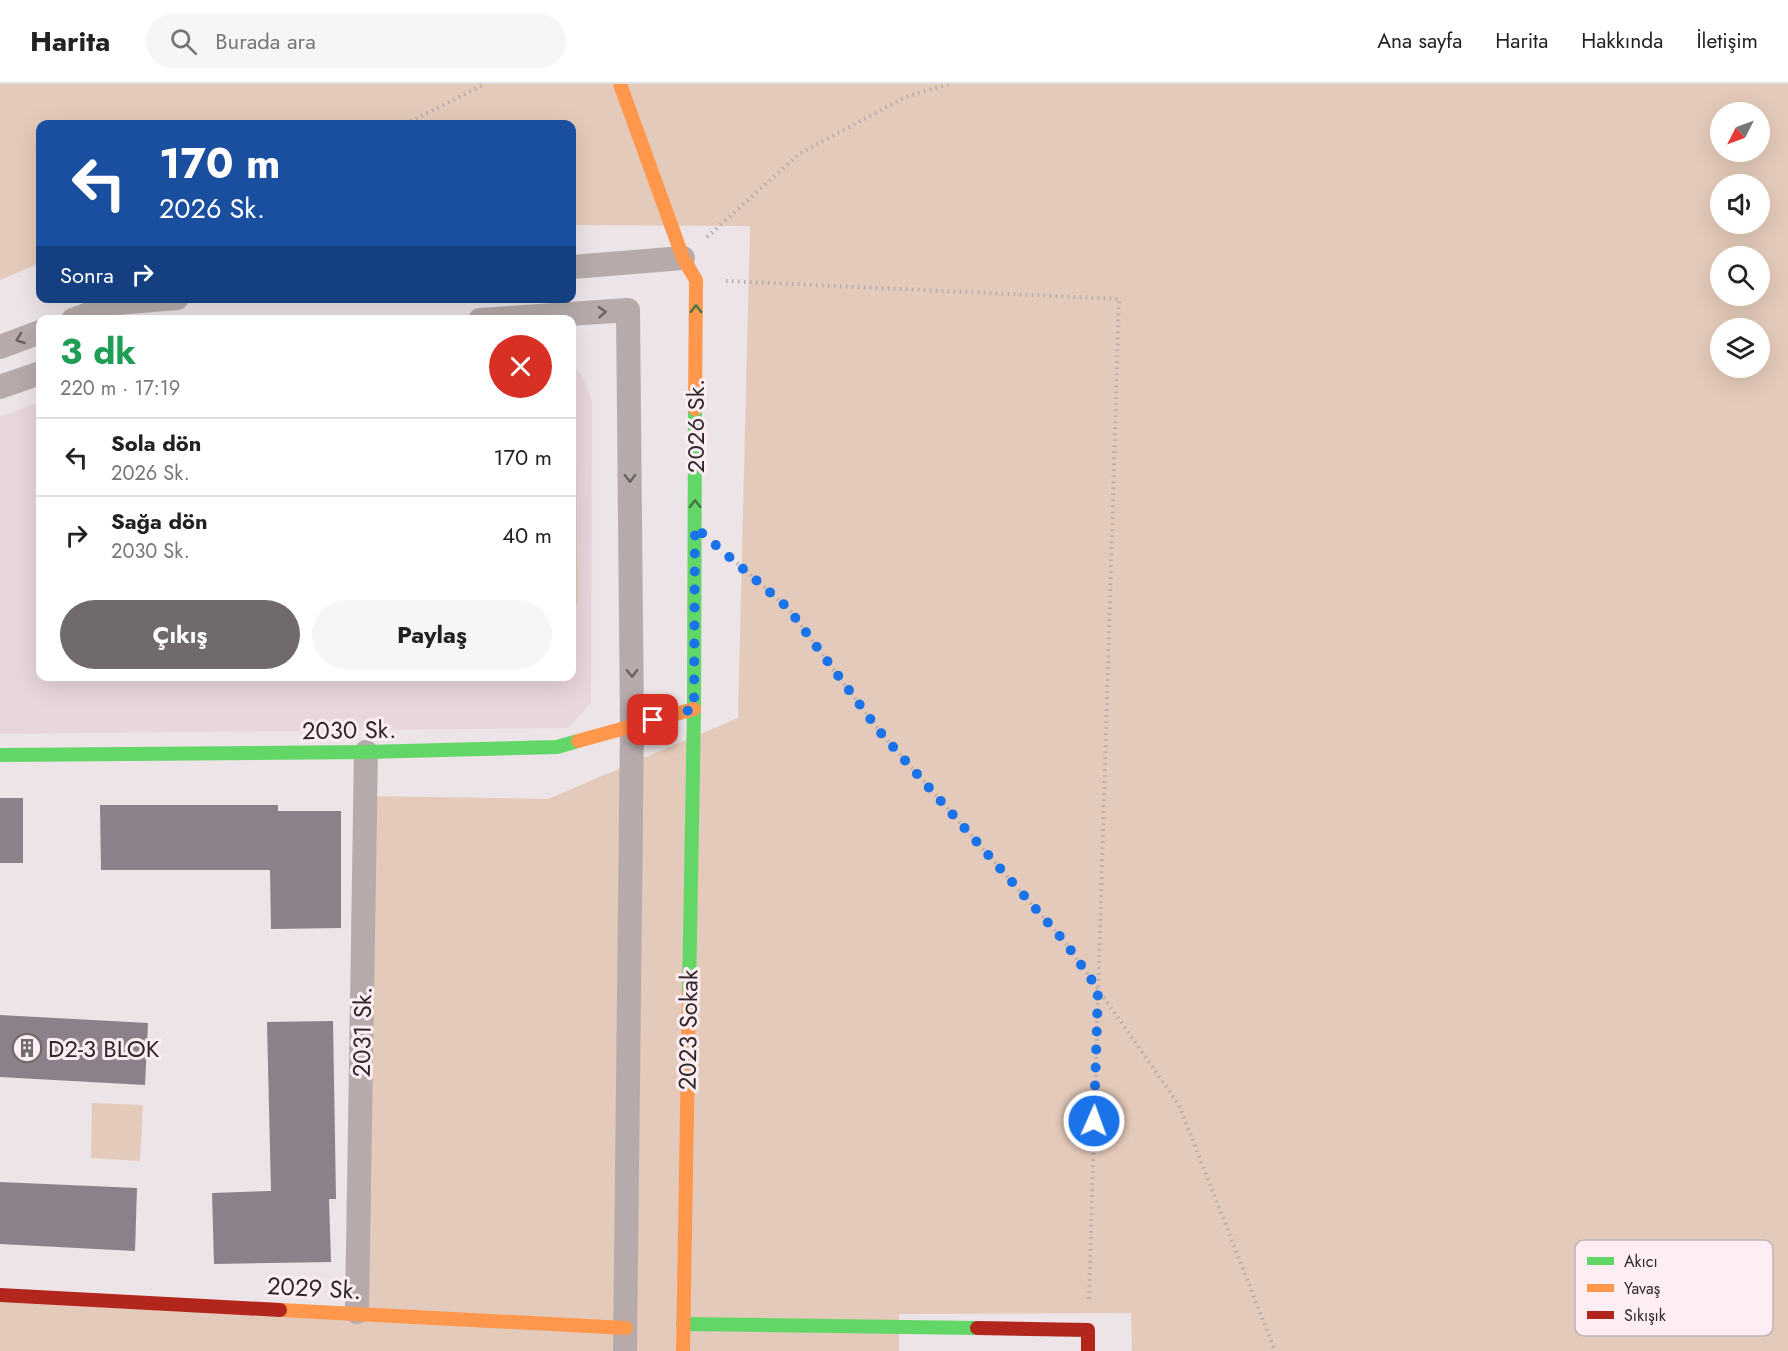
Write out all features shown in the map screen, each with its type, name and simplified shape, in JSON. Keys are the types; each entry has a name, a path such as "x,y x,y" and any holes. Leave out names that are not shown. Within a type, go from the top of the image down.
{"street":[{"path":"620,84 683,258 696,280"},
{"path":"576,267 683,258"},
{"name":"2026 Sk.","path":"694,709 696,280"},
{"path":"86,315 117,303"},
{"path":"554,315 628,310 632,725 626,1340"},
{"path":"0,346 36,333"},
{"path":"0,387 36,374"},
{"name":"2030 Sk.","path":"0,755 366,752 557,747 694,709"},
{"name":"2023 Sokak","path":"683,1351 694,709"},
{"name":"2031 Sk.","path":"357,1312 366,752"},
{"name":"2029 Sk.","path":"0,1295 357,1312 626,1340"},
{"path":"683,1324 1088,1330 1088,1351"}],"path":[{"path":"413,120 485,84"},
{"path":"683,258 799,154 905,97 949,84"},
{"path":"696,280 1119,299 1088,1330"},
{"path":"695,527 788,608 880,732 1065,942 1179,1105 1275,1351"}],"shaded area":[{"path":"0,84 1788,84 1788,1351 1132,1351 1131,1313 899,1314 899,1351 0,1351 0,1295 357,1312 366,796 548,799 738,718 750,226 576,225 576,120 36,120 36,265 0,280"},
{"path":"576,369 583,378 592,401 591,703 568,728 0,734 0,417 36,404 36,681 576,681"},
{"path":"576,457 578,604 576,604"},
{"path":"92,1103 143,1105 140,1161 91,1158"}],"building":[{"path":"0,798 23,798 23,863 0,863"},
{"path":"100,805 278,805 278,811 341,811 341,928 271,929 270,870 101,870"},
{"path":"0,1015 148,1023 145,1085 0,1077"},
{"path":"333,1021 336,1199 329,1199 331,1262 214,1264 212,1193 271,1191 267,1022"},
{"path":"0,1182 137,1188 135,1251 0,1244"}],"traffic: fast":[{"path":"689,993 694,709 695,409"},
{"path":"0,755 366,752 557,747 578,741"},
{"path":"683,1324 977,1328"}],"traffic: slow":[{"path":"620,84 683,258 696,280 695,409"},
{"path":"578,741 694,709"},
{"path":"683,1351 689,993"},
{"path":"280,1310 626,1328"}],"traffic: jam":[{"path":"0,1295 280,1310"},
{"path":"977,1328 1088,1330 1088,1351"}],"place":[{"name":"D2-3 BLOK","path":"27,1048"}],"route":[{"path":"653,720 694,709 695,527 788,608 880,732 1065,942 1098,989 1094,1121"}]}
